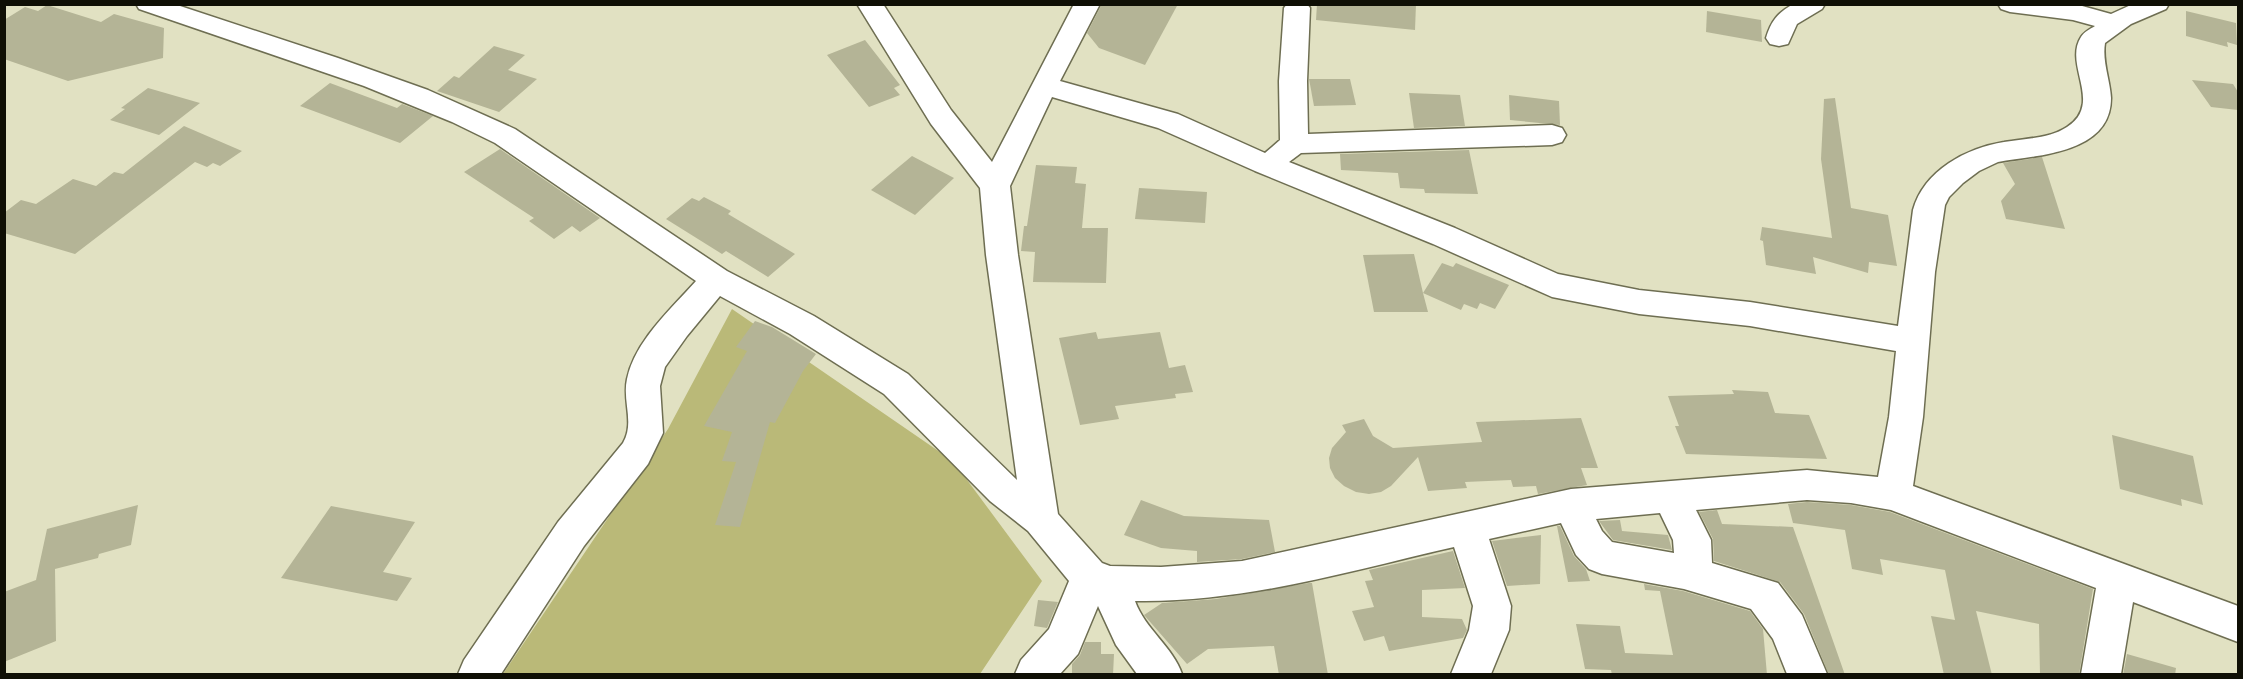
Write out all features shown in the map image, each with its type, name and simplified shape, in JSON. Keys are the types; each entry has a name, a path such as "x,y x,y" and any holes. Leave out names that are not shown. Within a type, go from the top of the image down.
{"street":[{"path":"148,4 349,72 474,120 505,136 716,279 802,325 867,364 896,384 1003,490 1041,520 1100,580 1128,631 1162,675"},
{"path":"870,4 899,54 941,117 995,186"},
{"path":"1041,520 1002,255 995,186 1044,85 1088,4"},
{"path":"1779,38 1784,21 1793,13 1813,4"},
{"path":"2010,4 2074,12 2115,23"},
{"path":"1893,495 1909,393 1912,341 1923,243 1934,195 1972,161 1994,153 2041,147 2079,133 2092,119 2098,90 2090,66 2092,40 2115,23 2157,4"},
{"path":"1294,144 1293,81 1297,8"},
{"path":"1044,85 1167,121 1265,164 1444,236 1552,285 1639,302 1750,314 1912,341"},
{"path":"1265,164 1294,144 1552,135"},
{"path":"478,675 572,532 632,458 644,439 647,422 642,400 645,376 667,339 716,279"},
{"path":"1100,580 1161,584 1242,578 1571,505 1807,485 1851,488 1893,495 2238,624"},
{"path":"1671,496 1692,540 1693,562 1684,572"},
{"path":"1571,505 1589,543 1602,557 1684,572 1764,595 1788,628 1807,675"},
{"path":"1467,529 1492,606 1489,630 1471,675"},
{"path":"1035,675 1064,641 1100,580"},
{"path":"2101,675 2117,580"}],"shaded area":[{"path":"732,309 953,461 1042,581 980,674 503,674 668,429"}],"building":[{"path":"1102,4 1178,4 1145,65 1099,48 1087,33"},
{"path":"1317,4 1416,4 1415,30 1316,20"},
{"path":"47,5 101,22 114,14 164,28 163,58 68,81 4,59 4,20 25,7 38,11"},
{"path":"1707,11 1761,20 1762,42 1706,32"},
{"path":"2186,11 2236,23 2237,45 2227,42 2228,47 2186,36"},
{"path":"865,40 900,85 894,88 900,95 869,107 827,55"},
{"path":"494,46 525,55 508,70 537,79 499,112 437,91 454,76 459,78"},
{"path":"1309,79 1350,79 1356,105 1314,106"},
{"path":"2192,80 2233,84 2238,92 2238,110 2211,107"},
{"path":"330,83 397,108 402,104 433,116 400,143 300,106"},
{"path":"148,88 200,103 159,135 110,120 125,109 121,108"},
{"path":"1409,93 1460,95 1465,126 1414,128"},
{"path":"1509,95 1559,101 1560,125 1510,120"},
{"path":"1835,98 1851,208 1888,215 1897,266 1869,262 1868,273 1813,257 1816,274 1766,265 1763,241 1760,240 1762,227 1832,238 1821,159 1824,99"},
{"path":"184,126 242,151 220,166 213,163 207,167 195,162 75,254 4,233 4,213 21,200 36,204 73,179 96,186 114,172 123,174"},
{"path":"500,149 600,218 580,232 572,226 554,239 529,221 534,218 464,172"},
{"path":"1469,150 1478,194 1425,193 1424,189 1400,188 1398,173 1341,170 1340,154"},
{"path":"912,156 954,178 915,215 871,190"},
{"path":"2042,157 2065,229 2006,219 2001,201 2015,184 2003,163"},
{"path":"1036,165 1077,167 1075,183 1086,184 1082,228 1108,228 1106,283 1033,282 1035,252 1021,251"},
{"path":"1139,188 1207,192 1205,223 1135,219"},
{"path":"704,197 731,211 728,214 795,254 768,277 726,251 722,254 666,219 692,198 699,201"},
{"path":"1414,254 1428,312 1374,312 1363,255"},
{"path":"1442,263 1453,267 1456,263 1509,285 1495,309 1480,303 1477,309 1464,304 1461,310 1423,293"},
{"path":"755,321 772,327 816,354 803,371 775,423 770,422 740,527 715,525 736,462 722,461 732,432 704,426 747,351 736,347"},
{"path":"1096,332 1098,339 1160,332 1169,368 1185,365 1193,392 1175,394 1176,398 1115,406 1119,419 1080,425 1059,338"},
{"path":"1732,390 1768,392 1775,413 1809,415 1827,459 1686,454 1675,426 1679,426 1668,396 1734,394"},
{"path":"1581,418 1598,468 1581,468 1587,485 1538,494 1536,486 1513,487 1511,480 1465,482 1467,488 1428,491 1418,457 1391,486 1381,492 1369,494 1356,492 1344,486 1335,478 1330,468 1329,458 1332,448 1346,432 1342,425 1364,419 1373,436 1393,448 1482,442 1476,422"},
{"path":"2112,435 2193,456 2203,505 2181,499 2182,506 2120,489"},
{"path":"1141,500 1184,516 1269,520 1275,552 1242,559 1197,562 1197,551 1161,548 1124,535"},
{"path":"1807,502 1851,505 1890,512 2093,589 2079,675 2040,675 2039,624 1976,611 1992,675 1944,675 1931,616 1955,620 1945,570 1880,559 1883,575 1852,569 1845,530 1793,523 1788,504"},
{"path":"138,505 131,545 99,554 98,558 55,569 56,641 4,662 4,592 36,580 47,529"},
{"path":"331,506 415,522 383,572 412,578 397,601 281,578"},
{"path":"1717,510 1722,524 1793,527 1845,675 1829,675 1804,614 1780,582 1714,561 1713,539 1699,512"},
{"path":"1620,520 1622,531 1668,535 1672,550 1613,540 1599,521"},
{"path":"1557,526 1560,526 1574,556 1586,569 1590,581 1568,582"},
{"path":"1541,535 1540,584 1507,586 1492,541"},
{"path":"1453,551 1465,588 1422,590 1422,617 1462,619 1467,630 1463,638 1389,651 1384,636 1364,641 1352,611 1374,607 1365,581 1373,580 1369,570"},
{"path":"1312,583 1328,675 1279,675 1274,646 1208,649 1187,664 1144,615 1162,603 1216,599"},
{"path":"1644,584 1683,591 1750,611 1763,629 1767,675 1612,675 1611,670 1585,669 1576,624 1620,626 1625,653 1673,655 1660,591 1645,590"},
{"path":"1038,600 1058,602 1047,628 1034,626"},
{"path":"1085,642 1101,642 1101,654 1114,654 1113,675 1072,675 1072,664 1080,655"},
{"path":"2127,654 2176,668 2175,675 2123,675"}]}
